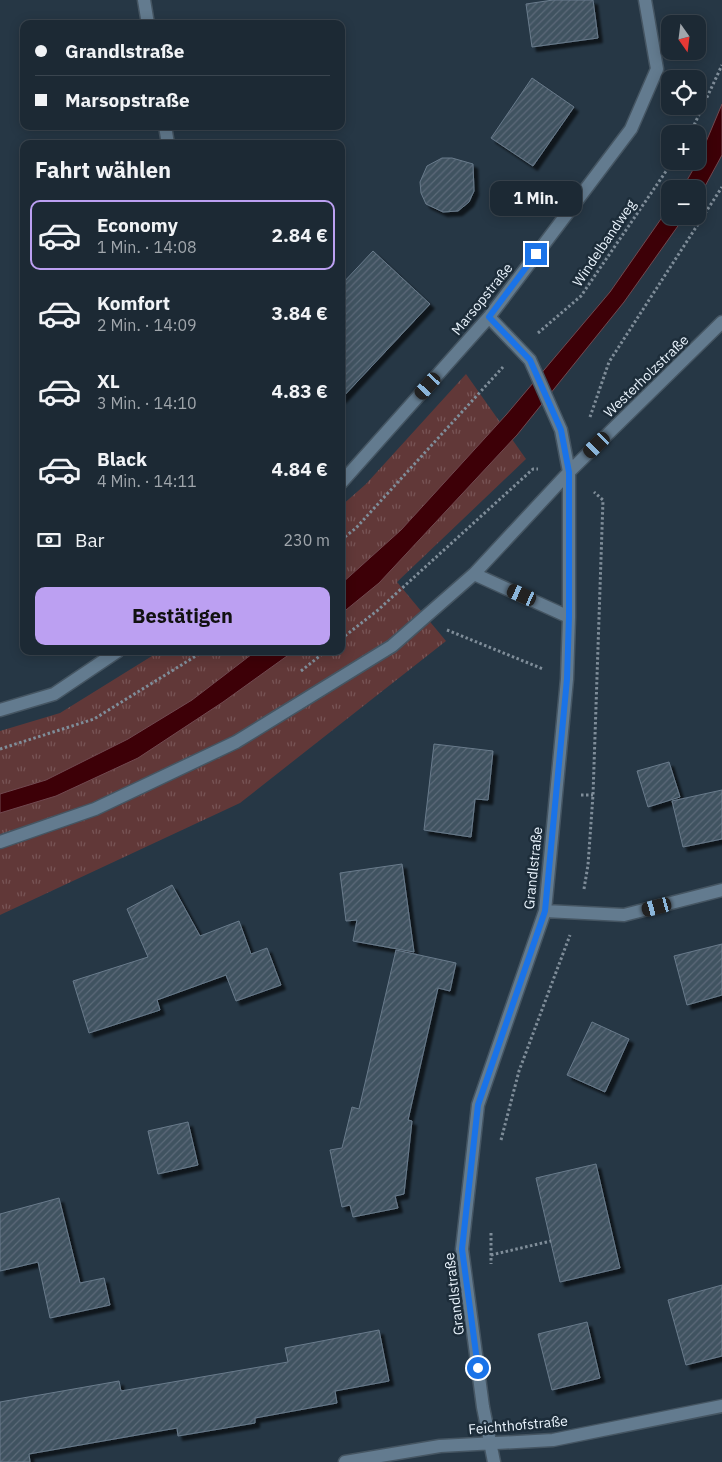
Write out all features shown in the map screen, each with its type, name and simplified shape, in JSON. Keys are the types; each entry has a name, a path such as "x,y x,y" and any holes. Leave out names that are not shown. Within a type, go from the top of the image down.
{"street":[{"path":"144,0 147,20"},
{"name":"Marsopstraße","path":"345,478 489,317 631,128 657,69 645,0"},
{"name":"Grandlstraße","path":"489,317 521,348 530,360 561,430 569,472 567,679 545,911 478,1105 462,1249 483,1407 494,1462"},
{"name":"Westerholzstraße","path":"0,842 95,809 236,742 392,646 474,574 569,472 722,322"},
{"path":"474,574 569,617"},
{"path":"0,710 54,694 112,655"},
{"path":"545,911 624,915 722,890"},
{"name":"Feichthofstraße","path":"345,1462 440,1446 553,1440 722,1406"}],"path":[{"path":"694,125 722,65"},
{"name":"Windelbandweg","path":"345,537 356,528 521,348 581,296 667,170"},
{"path":"590,417 609,362 722,187"},
{"path":"345,636 378,610 533,469 569,472"},
{"path":"436,607 449,632 567,679"},
{"path":"0,749 94,718 197,655"},
{"path":"491,1255 550,1242"}],"green space":[{"path":"466,374 526,459 397,582 446,641 240,803 0,915 0,731 60,713 154,655 345,655 345,502 366,484"}],"shaded area":[{"path":"722,104 722,155 706,184 706,180 687,180 693,170 706,170 706,142"},
{"path":"661,219 661,225 679,225 624,302 517,435 379,583 345,611 345,580 401,530 506,415 610,292"},
{"path":"251,655 288,655 223,702 138,758 56,796 0,813 0,794 46,780 128,739 192,700"}],"building":[{"path":"553,0 593,0 598,38 532,47 526,4"},
{"path":"532,78 574,107 533,166 491,138"},
{"path":"442,158 452,158 473,164 474,191 469,202 458,211 443,212 426,204 421,193 420,182 427,166"},
{"path":"373,251 430,304 345,395 345,281"},
{"path":"434,744 493,751 488,800 475,799 471,837 424,830"},
{"path":"669,762 680,797 648,807 637,771"},
{"path":"722,790 722,839 683,847 672,801"},
{"path":"402,864 414,952 353,941 357,920 346,921 340,873"},
{"path":"172,885 200,936 239,921 251,954 267,948 281,985 236,1001 226,975 157,1000 160,1010 89,1033 73,981 148,957 127,909"},
{"path":"722,944 722,995 687,1005 674,956"},
{"path":"396,950 456,963 450,991 438,988 408,1120 412,1121 404,1194 395,1196 398,1208 353,1217 350,1205 342,1207 330,1150 342,1148 352,1107 359,1109"},
{"path":"592,1022 629,1039 605,1092 567,1075"},
{"path":"188,1122 198,1165 158,1174 148,1131"},
{"path":"596,1164 620,1268 560,1282 536,1178"},
{"path":"59,1198 80,1283 104,1278 110,1305 50,1318 38,1262 0,1271 0,1214"},
{"path":"722,1285 722,1356 686,1365 668,1300"},
{"path":"587,1322 600,1378 552,1390 538,1334"},
{"path":"379,1330 389,1381 335,1391 337,1403 255,1418 255,1423 178,1436 177,1428 29,1454 30,1462 0,1462 0,1402 119,1381 121,1391 288,1362 285,1348"}],"route":[{"path":"478,1368 462,1249 478,1105 545,911 567,679 569,472 561,430 530,360 521,348 489,317 536,254"}]}
